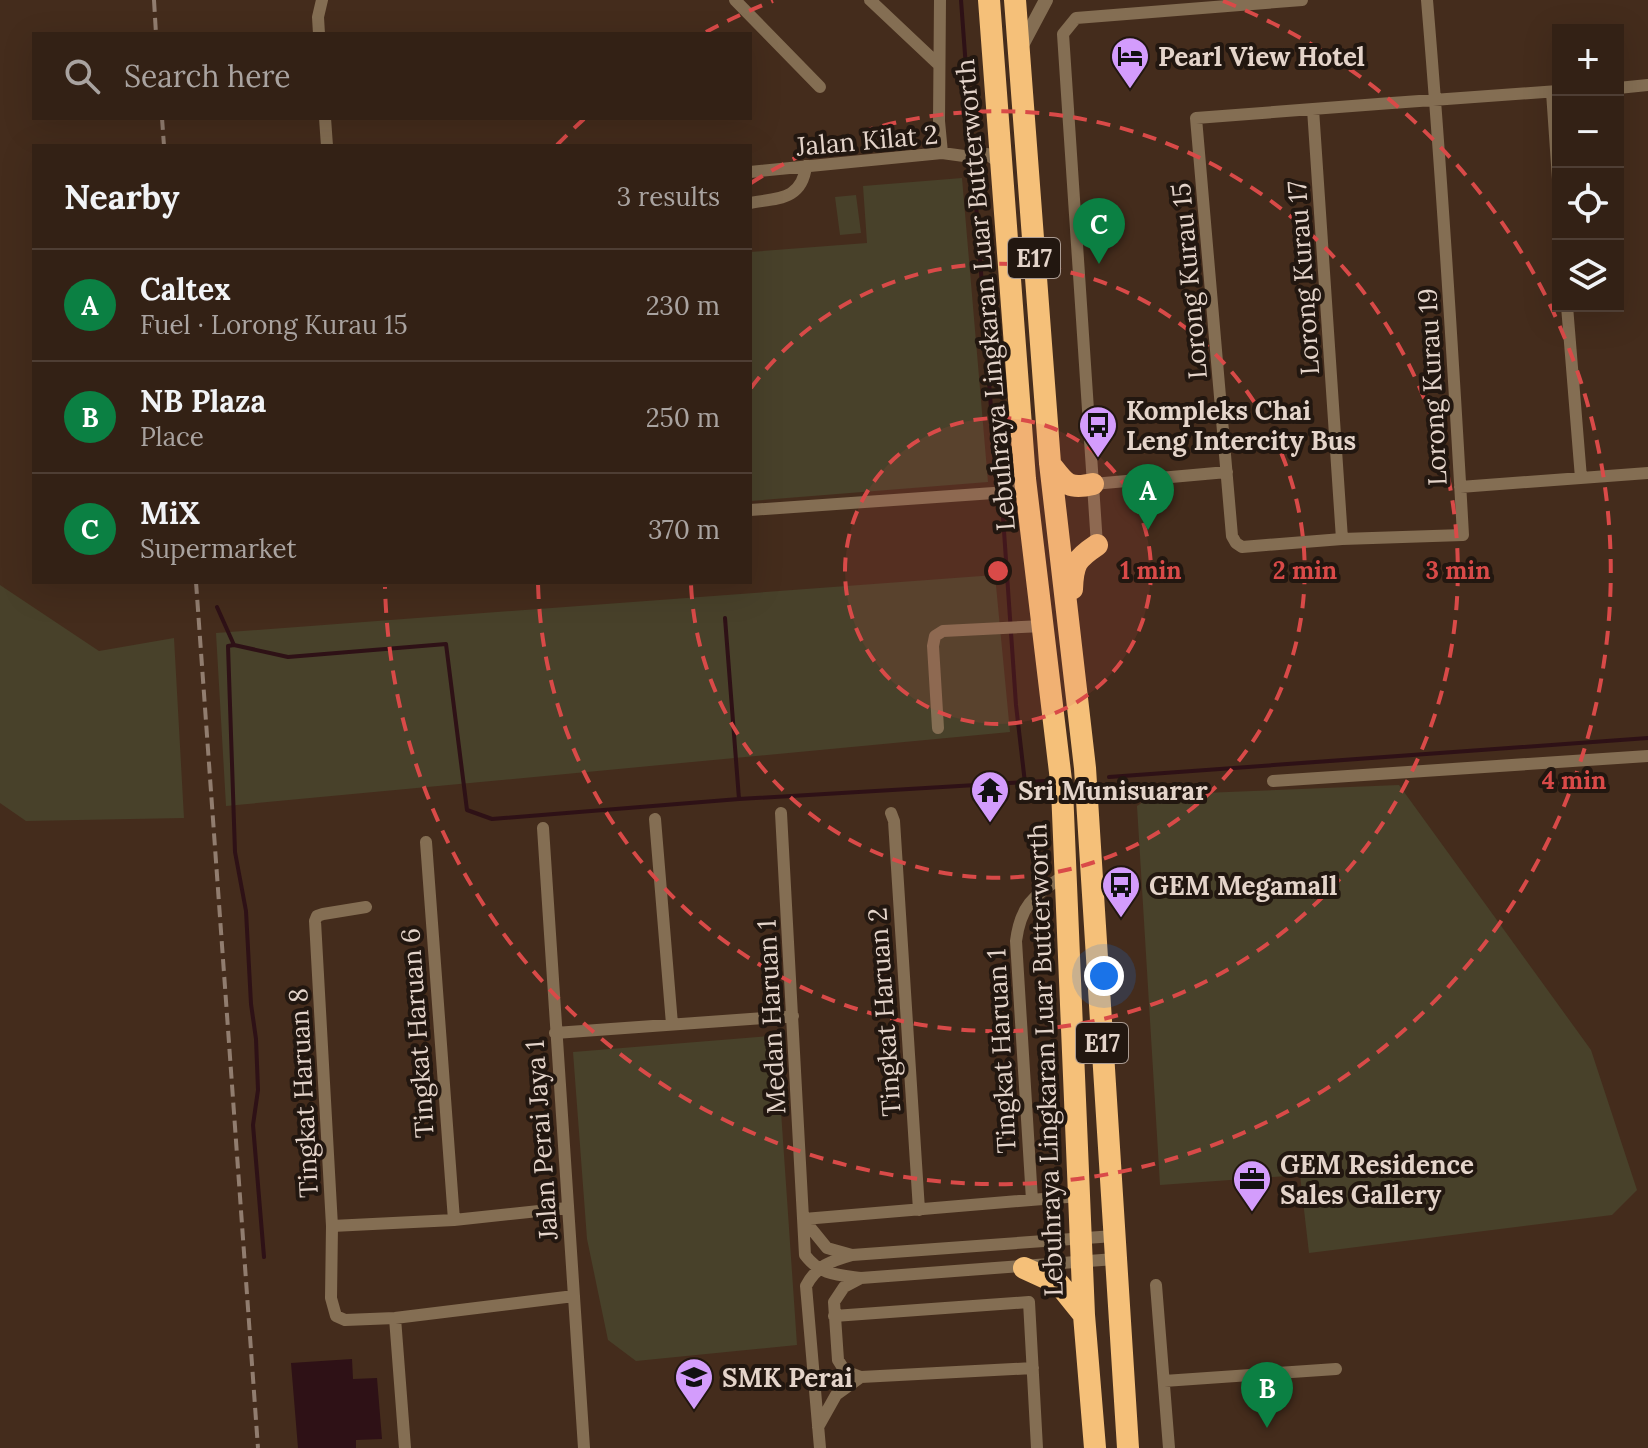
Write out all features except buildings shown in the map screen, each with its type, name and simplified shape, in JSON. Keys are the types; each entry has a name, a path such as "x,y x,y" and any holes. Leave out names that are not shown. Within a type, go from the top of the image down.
{"highway":[{"name":"Lebuhraya Lingkaran Luar Butterworth","path":"989,0 986,153 1006,488 1029,513 1062,789 1084,1315 1095,1448"},
{"name":"Lebuhraya Lingkaran Luar Butterworth","path":"1015,0 1050,463 1087,790 1128,1448"},
{"path":"1050,463 1069,485 1093,484"},
{"path":"1071,640 1074,568 1079,557 1097,545"},
{"path":"1024,1268 1059,1284 1084,1315"}],"street":[{"path":"735,0 820,87"},
{"path":"870,0 939,65"},
{"path":"940,0 942,153"},
{"path":"1018,53 1046,0"},
{"path":"1097,545 1063,34 1076,18 1302,0"},
{"name":"Lorong Kurau 19","path":"1232,536 1242,547 1342,539 1463,535 1427,0"},
{"path":"319,32 321,1"},
{"path":"1624,87 1648,85"},
{"path":"1313,109 1552,92"},
{"path":"1555,96 1558,168"},
{"name":"Lorong Kurau 15","path":"1232,536 1196,118 1313,109"},
{"name":"Lorong Kurau 17","path":"1313,109 1342,539"},
{"path":"325,120 327,144"},
{"name":"Jalan Kilat 2","path":"752,172 942,153 986,153"},
{"path":"752,203 795,192 802,186 806,166"},
{"path":"1567,312 1581,478"},
{"path":"1093,484 1227,472"},
{"path":"1460,487 1648,473"},
{"path":"752,510 1006,488"},
{"path":"938,728 935,636 943,631 1043,626"},
{"path":"1273,781 1648,756"},
{"name":"Medan Haruan 1","path":"781,813 806,1286 820,1448"},
{"name":"Tingkat Haruan 2","path":"891,813 894,821 919,1210"},
{"path":"655,819 672,1024"},
{"name":"Jalan Perai Jaya 1","path":"543,828 584,1448"},
{"name":"Tingkat Haruan 6","path":"426,842 454,1220"},
{"name":"Tingkat Haruan 1","path":"1032,1200 1016,941 1019,920 1029,900 1066,874"},
{"name":"Tingkat Haruan 8","path":"366,907 323,914 317,916 315,921 332,1226 331,1298 336,1316 345,1320 395,1318"},
{"path":"555,1033 793,1016"},
{"path":"804,1219 1079,1196"},
{"path":"332,1226 454,1220 567,1208"},
{"path":"804,1219 827,1248 852,1255"},
{"path":"806,1286 817,1269 828,1262 852,1255 1114,1236"},
{"path":"805,1255 817,1269 833,1275 861,1278 1115,1259"},
{"path":"861,1278 844,1287 834,1302 841,1367 845,1371 861,1377 1033,1368"},
{"path":"1156,1285 1169,1448"},
{"path":"405,1448 395,1318 574,1296"},
{"path":"834,1316 1029,1302 1037,1448"},
{"path":"1164,1381 1336,1369"},
{"path":"818,1427 836,1395 861,1377"}],"shaded area":[{"path":"962,178 988,482 752,501 752,252 867,243 863,186"},
{"path":"856,195 861,233 840,235 835,197"},
{"path":"995,575 1010,732 226,806 216,633"},
{"path":"0,585 99,651 174,638 184,818 26,821 0,803"},
{"path":"1399,785 1591,1050 1637,1190 1612,1215 1309,1253 1300,1175 1160,1185 1137,806 1153,795"},
{"path":"769,1036 776,1038 797,1345 636,1361 608,1340 587,1239 573,1052"},
{"path":"352,1359 353,1379 377,1378 382,1439 356,1440 356,1448 298,1448 291,1363"}],"waterway":[{"path":"961,0 996,476 1002,502 1016,705 1025,783"},
{"path":"217,607 234,645 288,657 446,644 467,810 492,819 739,799 1045,781"},
{"path":"725,618 739,799"},
{"path":"234,645 228,646 235,852 246,911 256,1039 258,1090 253,1125 264,1257"},
{"path":"1109,777 1648,738"}],"railway":[{"path":"154,0 156,32"},
{"path":"162,120 164,144"},
{"path":"196,584 258,1448"}],"place":[{"name":"Pearl View Hotel","path":"1130,90"},
{"name":"MiX","path":"1099,264"},
{"name":"Kompleks Chai Leng Intercity Bus","path":"1098,459"},
{"name":"Caltex","path":"1148,530"},
{"name":"Sri Munisuarar","path":"990,824"},
{"name":"GEM Megamall","path":"1121,919"},
{"name":"GEM Residence Sales Gallery","path":"1252,1213"},
{"name":"SMK Perai","path":"694,1411"},
{"name":"NB Plaza","path":"1267,1428"}]}
